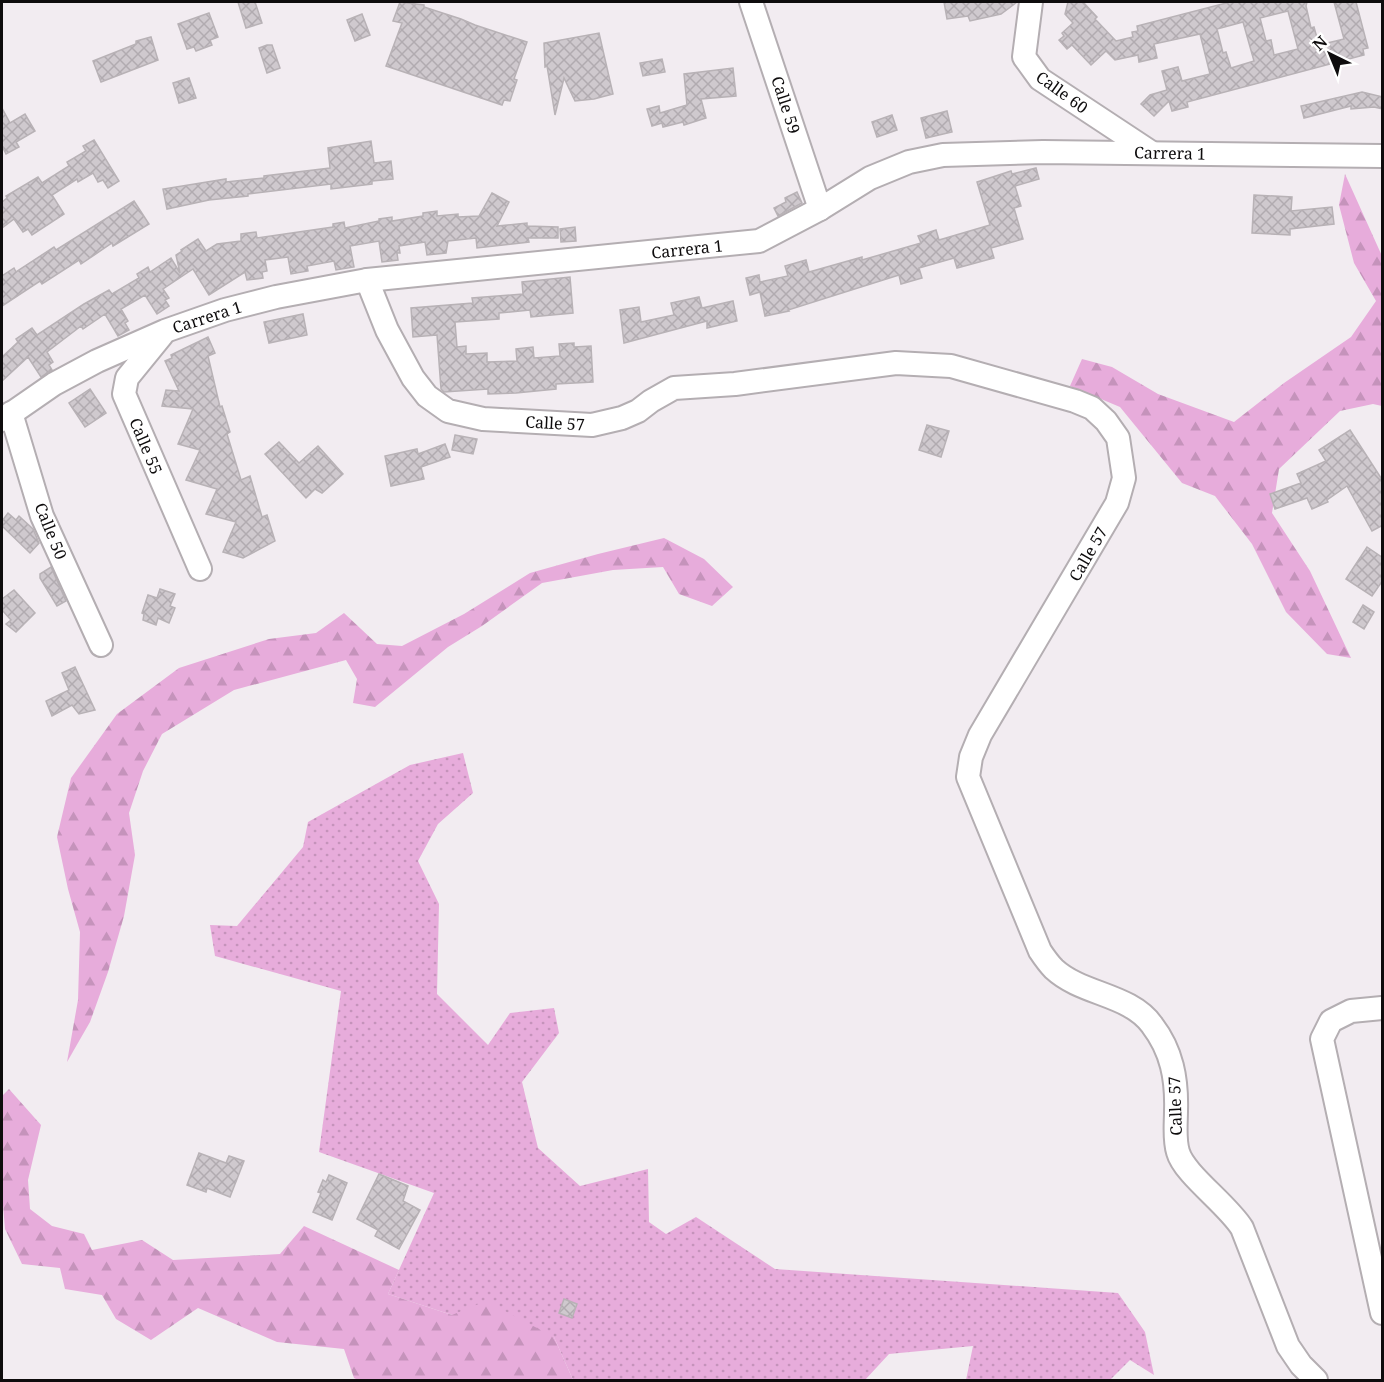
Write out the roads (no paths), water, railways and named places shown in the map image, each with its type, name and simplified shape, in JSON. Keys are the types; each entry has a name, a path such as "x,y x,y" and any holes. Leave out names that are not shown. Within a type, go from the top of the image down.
{"street":[{"name":"Calle 59","path":"751,2 820,209"},
{"name":"Calle 60","path":"1031,2 1024,57 1031,68 1040,79 1152,153"},
{"name":"Carrera 1","path":"6,417 97,361 165,331 225,310 276,297 367,280 759,241 820,209 870,178 909,162 943,155 1043,152 1383,156"},
{"name":"Calle 57","path":"367,280 387,330 413,378 427,396 448,411 483,419 592,425 622,418 638,411 674,387 735,384 896,363 951,366 962,369 1075,401 1092,408 1106,421 1118,438 1124,478 1118,503 980,735 971,757 968,777 1040,951 1054,969 1070,980 1136,1010 1150,1022 1166,1045 1174,1071 1178,1153 1187,1168 1233,1214 1242,1228 1288,1346 1301,1365 1316,1380"},
{"name":"Calle 55","path":"165,331 126,378 124,394 200,569"},
{"name":"Calle 50","path":"6,417 42,516 101,645"},
{"path":"1383,1008 1351,1011 1331,1021 1322,1039 1383,1313"}]}
